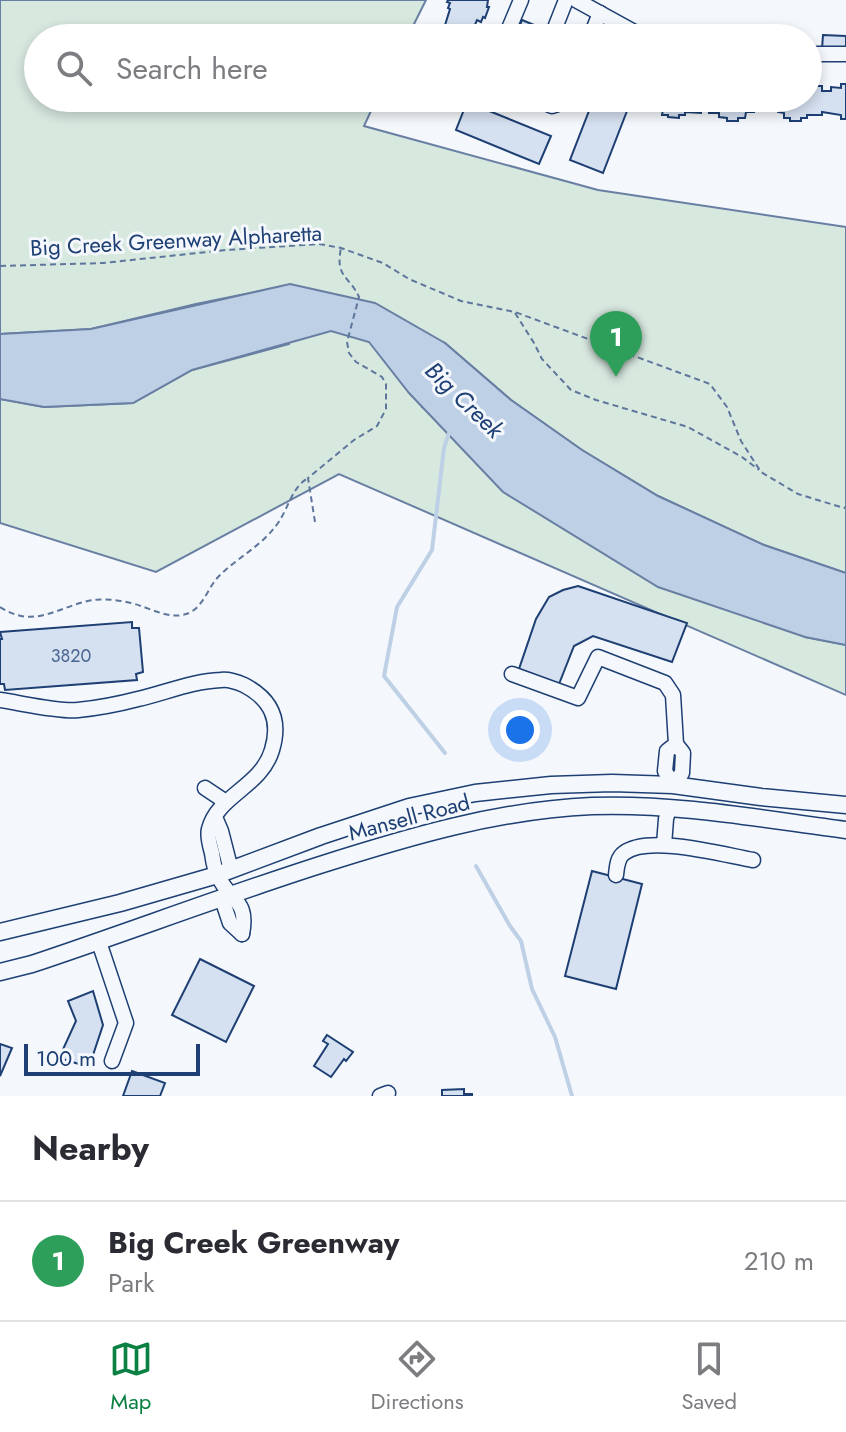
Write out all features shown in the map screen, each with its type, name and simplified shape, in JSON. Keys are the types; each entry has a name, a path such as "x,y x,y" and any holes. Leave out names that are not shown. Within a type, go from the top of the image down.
{"main road":[{"name":"Mansell Road","path":"0,932 120,903 224,872 409,807 475,793 551,785 612,783 673,785 846,805"},
{"path":"669,808 673,785"},
{"name":"Mansell Road","path":"0,972 99,942 230,894 421,834 468,823 592,806 669,808 846,830"}],"street":[{"path":"511,24 521,0"},
{"path":"557,24 566,0"},
{"path":"576,0 620,24"},
{"path":"596,24 600,13"},
{"path":"822,54 846,54"},
{"path":"512,674 578,698 598,657 665,683 673,695 676,744 683,753 682,773 673,785"},
{"path":"0,700 75,710 137,700 223,679 257,692 270,705 275,734 273,748 262,769 244,789 226,802 215,817 221,831 224,872 230,894"},
{"path":"205,788 226,802"},
{"path":"664,845 669,808"},
{"path":"616,875 618,860 625,851 650,845 753,860"},
{"path":"99,942 126,1023 112,1061"}],"path":[{"name":"Big Creek Greenway Alpharetta","path":"0,266 103,263 319,244 341,248 383,263 409,279 461,301 515,312 710,384 727,407 741,441 761,472 798,494 846,507"},
{"path":"0,607 18,615 44,616 96,599 139,604 168,615 188,614 196,608 218,576 266,539 303,480 377,426 386,409 386,384 382,377 356,362 347,342 359,297 358,291 341,270 341,248"},
{"path":"515,312 542,359 571,390 688,427 742,457 761,472"},
{"path":"308,478 315,522"}],"shaded area":[{"path":"0,0 426,0 414,24 24,24 24,112 370,112 364,126 598,190 846,227 846,573 764,545 658,496 582,450 511,400 445,343 422,407 805,637 846,645 846,695 339,474 156,572 0,523 0,399 44,407 133,403 192,370 289,344 290,285 91,329 0,334"}],"water":[{"name":"Big Creek","path":"290,284 375,303 445,343 511,400 582,450 658,496 764,545 846,573 846,645 805,637 658,587 503,492 409,393 369,342 331,331 192,370 133,403 44,407 0,399 0,334 91,329"}],"building":[{"path":"488,0 489,7 481,22 445,24 450,9 447,2"},
{"path":"823,35 846,36 846,50 822,49"},
{"path":"841,84 846,84 846,119 841,119 841,115 822,112 822,91 831,91 831,87 841,88"},
{"path":"463,112 492,112 551,136 539,164 456,130"},
{"path":"589,112 627,112 603,173 570,160"},
{"path":"662,112 685,112 679,118 662,115"},
{"path":"746,112 745,118 738,118 738,121 727,121 727,118 719,117 719,113 709,113"},
{"path":"778,112 822,112 822,115 807,115 801,121 790,121 790,118 784,118 784,113"},
{"path":"578,586 687,623 672,662 593,636 574,646 559,684 519,669 536,619 549,597"},
{"path":"132,622 132,628 139,628 143,672 136,674 137,680 5,690 4,684 0,684 0,632"},
{"path":"592,871 642,884 616,989 565,976"},
{"path":"200,959 254,986 226,1042 172,1015"},
{"path":"93,991 103,1025 89,1067 59,1058 76,1021 68,1001"},
{"path":"327,1035 353,1052 331,1077 314,1066 328,1044 323,1041"},
{"path":"0,1044 12,1048 0,1076"},
{"path":"132,1071 165,1083 160,1096 123,1096"},
{"path":"464,1089 464,1094 472,1096 442,1096 442,1090"}],"waterway":[{"path":"445,753 384,676 397,607 432,550 444,448 449,433"},
{"path":"476,866 521,941 532,989 555,1037 572,1096"}],"place":[{"name":"Big Creek Greenway","path":"616,377"}]}
